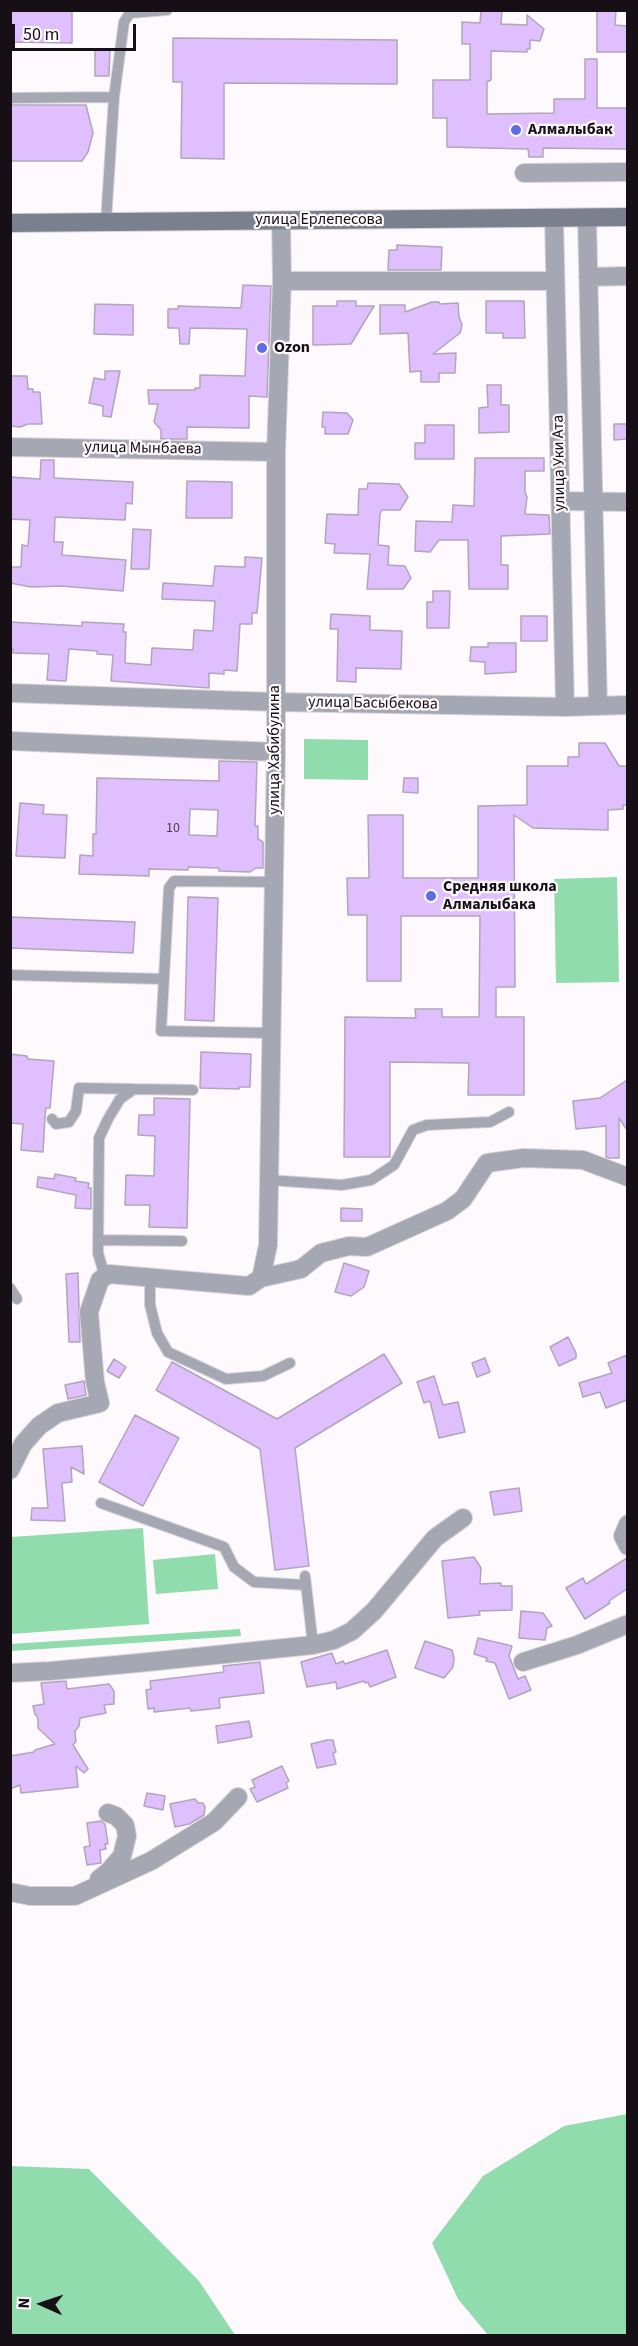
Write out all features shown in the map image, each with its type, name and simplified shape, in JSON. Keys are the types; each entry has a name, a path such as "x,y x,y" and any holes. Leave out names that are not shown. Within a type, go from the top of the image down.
{"main road":[{"name":"улица Ерлепесова","path":"10,223 627,217"}],"street":[{"path":"524,173 627,172"},
{"name":"улица Уки Ата","path":"554,218 565,707"},
{"name":"улица Уки Ата","path":"587,218 598,706"},
{"name":"улица Хабибулина","path":"261,1278 268,1245 276,752 276,452 282,281 281,220"},
{"path":"588,277 627,276"},
{"path":"282,281 555,280"},
{"name":"улица Мынбаева","path":"10,447 276,452"},
{"path":"561,501 627,502"},
{"path":"563,615 596,615"},
{"name":"улица Басыбекова","path":"10,693 275,702 565,707 627,705"},
{"path":"10,741 276,752"},
{"path":"10,1470 23,1444 39,1426 57,1413 100,1403 95,1382 89,1312 100,1280 109,1274 249,1286 261,1278 301,1269 321,1253 350,1246 367,1246 447,1211 463,1199 487,1163 524,1158 583,1160 627,1177"},
{"path":"10,1673 313,1645 334,1640 352,1631 374,1611 435,1538 463,1518"},
{"path":"627,1524 623,1536 627,1546"},
{"path":"523,1662 577,1645 627,1624"},
{"path":"10,1892 52,1897 78,1894 159,1856 214,1822 238,1797"},
{"path":"78,1894 109,1871 122,1856 127,1836 124,1825 116,1816 108,1813"}],"lane":[{"path":"106,221 114,97 123,22 129,13 167,10"},
{"path":"10,98 114,97"},
{"path":"270,1033 161,1031 169,888 174,881 273,882"},
{"path":"10,975 164,979"},
{"path":"52,1119 56,1124 69,1122 76,1111 79,1088 194,1089"},
{"path":"105,1277 98,1253 99,1138 120,1099 134,1089"},
{"path":"268,1180 342,1185 371,1180 394,1165 413,1130 427,1125 490,1122 509,1112"},
{"path":"99,1240 182,1242"},
{"path":"150,1277 150,1305 157,1333 168,1352 226,1379 263,1376 290,1363"},
{"path":"10,1288 17,1299"},
{"path":"101,1503 224,1547 234,1567 254,1582 305,1580 313,1645"}],"green space":[{"path":"304,739 368,740 368,780 304,779"},
{"path":"617,877 619,982 556,983 554,879"},
{"path":"143,1528 149,1624 11,1634 11,1537"},
{"path":"215,1554 218,1589 156,1594 153,1560"},
{"path":"240,1629 241,1636 11,1651 11,1644"},
{"path":"627,2114 627,2335 488,2335 458,2299 432,2243 483,2176 564,2126"},
{"path":"11,2166 89,2169 199,2281 235,2335 11,2335"}],"building":[{"path":"10,10 72,10 72,43 10,42"},
{"path":"481,10 502,10 501,24 527,25 527,15 544,29 540,41 530,40 530,49 527,49 527,52 491,51 491,80 487,82 487,114 554,113 554,99 585,99 585,59 597,59 597,108 627,108 627,149 543,148 543,157 529,157 528,149 447,147 447,118 433,118 433,80 470,80 470,44 462,44 462,22 480,23"},
{"path":"597,10 616,10 615,25 627,26 627,52 597,52"},
{"path":"173,38 397,40 397,84 224,83 224,159 181,158 182,82 173,82"},
{"path":"95,49 110,49 109,76 95,76"},
{"path":"10,105 86,105 93,133 88,152 82,161 10,161"},
{"path":"397,245 442,247 441,270 388,270 389,250 397,250"},
{"path":"243,285 271,286 267,397 249,396 249,428 187,427 187,439 161,439 161,430 154,422 158,404 149,404 148,390 195,390 195,388 200,388 200,375 245,376 247,329 190,328 189,344 180,344 179,328 168,328 168,309 178,309 178,306 241,308"},
{"path":"337,301 356,301 356,306 374,306 351,344 313,345 313,306 337,306"},
{"path":"486,301 524,301 525,338 503,338 503,333 486,333"},
{"path":"432,302 458,303 462,325 460,333 433,354 456,353 455,373 439,373 439,382 421,382 421,371 410,372 408,333 380,334 380,305 405,305 405,312"},
{"path":"95,304 133,305 133,335 94,334"},
{"path":"105,371 120,371 111,417 103,416 103,406 89,403 94,378 105,380"},
{"path":"10,376 27,376 28,389 40,392 42,424 10,426"},
{"path":"487,385 501,385 501,405 509,405 509,432 479,433 479,408 488,407"},
{"path":"323,412 347,413 353,420 348,434 325,434 325,427 322,427"},
{"path":"614,424 627,424 627,439 614,440"},
{"path":"425,425 454,425 454,459 415,459 415,443 425,443"},
{"path":"475,458 544,458 544,471 525,471 527,497 525,514 549,515 550,534 501,536 501,565 508,565 508,589 469,589 468,540 439,540 430,552 415,551 416,521 452,522 453,505 474,506"},
{"path":"41,460 54,460 54,478 133,482 132,504 126,503 125,520 55,517 54,542 63,542 62,555 126,560 123,591 61,586 31,587 10,583 10,567 21,567 22,545 28,546 30,520 10,519 10,477 40,479"},
{"path":"187,481 232,482 232,518 186,518"},
{"path":"368,483 399,484 408,497 400,510 382,510 378,545 389,546 388,565 405,566 411,578 403,589 367,589 370,554 334,553 335,544 325,543 327,514 358,515 359,489 367,489"},
{"path":"133,529 151,530 149,569 131,569"},
{"path":"245,557 262,558 257,613 252,613 252,624 240,624 237,671 224,670 224,674 209,673 209,688 111,681 113,655 97,654 97,651 69,649 66,681 47,680 49,654 13,653 13,649 10,649 10,622 82,626 82,622 124,624 125,663 151,665 152,648 193,650 194,630 213,631 215,601 162,599 163,583 213,586 215,566 245,567"},
{"path":"433,591 450,591 449,628 427,628 427,602 433,602"},
{"path":"331,614 370,616 370,630 402,631 401,669 356,668 356,682 337,681 338,629 330,629"},
{"path":"521,616 547,616 547,641 521,641"},
{"path":"488,643 516,643 516,672 485,674 485,662 470,661 471,647 488,647"},
{"path":"579,743 605,743 619,766 627,766 627,805 623,805 623,809 608,810 608,830 533,828 514,815 515,987 496,987 496,1017 524,1017 524,1095 468,1095 469,1063 390,1062 390,1157 344,1157 345,1017 416,1018 415,1009 442,1009 442,1017 479,1017 480,916 401,916 401,981 367,981 367,915 348,915 347,878 369,878 368,815 403,815 403,878 478,878 478,806 527,805 527,766 568,766 568,757 579,757"},
{"path":"219,761 257,762 255,826 258,826 258,839 263,842 263,868 256,868 250,872 188,867 188,870 149,869 149,876 79,874 80,855 93,856 93,834 96,834 97,778 219,781","holes":["190,809 218,810 217,836 189,835"]},
{"path":"404,778 418,778 418,793 403,792"},
{"path":"20,803 44,805 43,814 67,815 65,858 16,856"},
{"path":"188,897 218,898 214,1021 185,1020"},
{"path":"10,917 135,922 133,953 10,948"},
{"path":"201,1052 251,1054 250,1087 200,1088"},
{"path":"10,1054 27,1056 28,1059 54,1061 50,1108 46,1108 43,1152 21,1150 23,1124 10,1123"},
{"path":"627,1080 627,1130 619,1118 619,1158 609,1158 606,1157 606,1126 576,1129 573,1101 600,1098"},
{"path":"154,1098 190,1099 187,1228 149,1227 150,1205 125,1205 126,1175 154,1176 155,1136 138,1135 139,1115 154,1115"},
{"path":"55,1174 89,1183 91,1209 75,1208 76,1195 37,1187 38,1177 54,1179"},
{"path":"341,1208 362,1209 362,1221 341,1221"},
{"path":"344,1263 369,1271 364,1287 351,1296 335,1292"},
{"path":"78,1273 80,1342 69,1342 66,1274"},
{"path":"568,1337 576,1358 559,1366 550,1347"},
{"path":"384,1354 402,1383 295,1448 309,1566 275,1570 260,1449 156,1390 172,1362 277,1419"},
{"path":"627,1355 627,1400 606,1408 600,1392 583,1397 579,1383 612,1373 608,1363"},
{"path":"485,1358 490,1372 477,1377 472,1363"},
{"path":"114,1359 126,1367 119,1378 107,1371"},
{"path":"434,1376 443,1405 458,1402 465,1432 439,1438 430,1401 424,1403 417,1382"},
{"path":"84,1381 86,1395 68,1399 65,1385"},
{"path":"135,1415 179,1438 143,1506 99,1482"},
{"path":"82,1446 84,1474 71,1467 72,1482 62,1483 65,1521 31,1520 32,1508 48,1508 43,1449"},
{"path":"519,1488 522,1511 494,1515 490,1492"},
{"path":"474,1557 481,1568 480,1584 501,1583 501,1586 512,1586 512,1610 479,1611 480,1615 448,1618 442,1561"},
{"path":"627,1558 627,1589 585,1619 566,1588 583,1578 586,1584"},
{"path":"521,1611 543,1613 552,1626 547,1628 545,1640 519,1638"},
{"path":"478,1638 512,1646 509,1656 518,1679 525,1676 531,1690 509,1699 495,1663 474,1654"},
{"path":"425,1641 452,1650 453,1667 444,1678 415,1668"},
{"path":"387,1650 396,1677 370,1687 368,1682 364,1681 337,1689 336,1682 307,1687 301,1662 332,1653 336,1664 343,1661 345,1664"},
{"path":"260,1662 264,1693 219,1698 220,1708 191,1711 190,1708 154,1712 154,1708 148,1709 146,1690 151,1689 150,1681 224,1672 223,1666"},
{"path":"66,1681 67,1689 109,1684 114,1691 114,1704 104,1705 106,1713 80,1718 79,1726 75,1731 76,1741 73,1745 88,1769 84,1773 76,1766 78,1787 21,1793 20,1785 10,1789 10,1756 34,1752 55,1744 38,1728 38,1718 33,1706 44,1704 41,1683"},
{"path":"249,1721 252,1737 218,1743 216,1726"},
{"path":"333,1740 336,1764 317,1768 311,1744"},
{"path":"282,1766 289,1781 286,1783 288,1788 257,1802 250,1789 255,1787 252,1780"},
{"path":"147,1793 165,1796 163,1810 144,1806"},
{"path":"195,1799 198,1803 203,1803 204,1815 189,1824 175,1827 170,1804"},
{"path":"101,1821 105,1824 108,1844 105,1844 106,1849 100,1850 101,1863 87,1865 84,1847 90,1846 87,1823"}],"place":[{"name":"Алмалыбак","path":"516,130"},
{"name":"Ozon","path":"262,348"},
{"name":"Средняя школа Алмалыбака","path":"431,896"}]}
